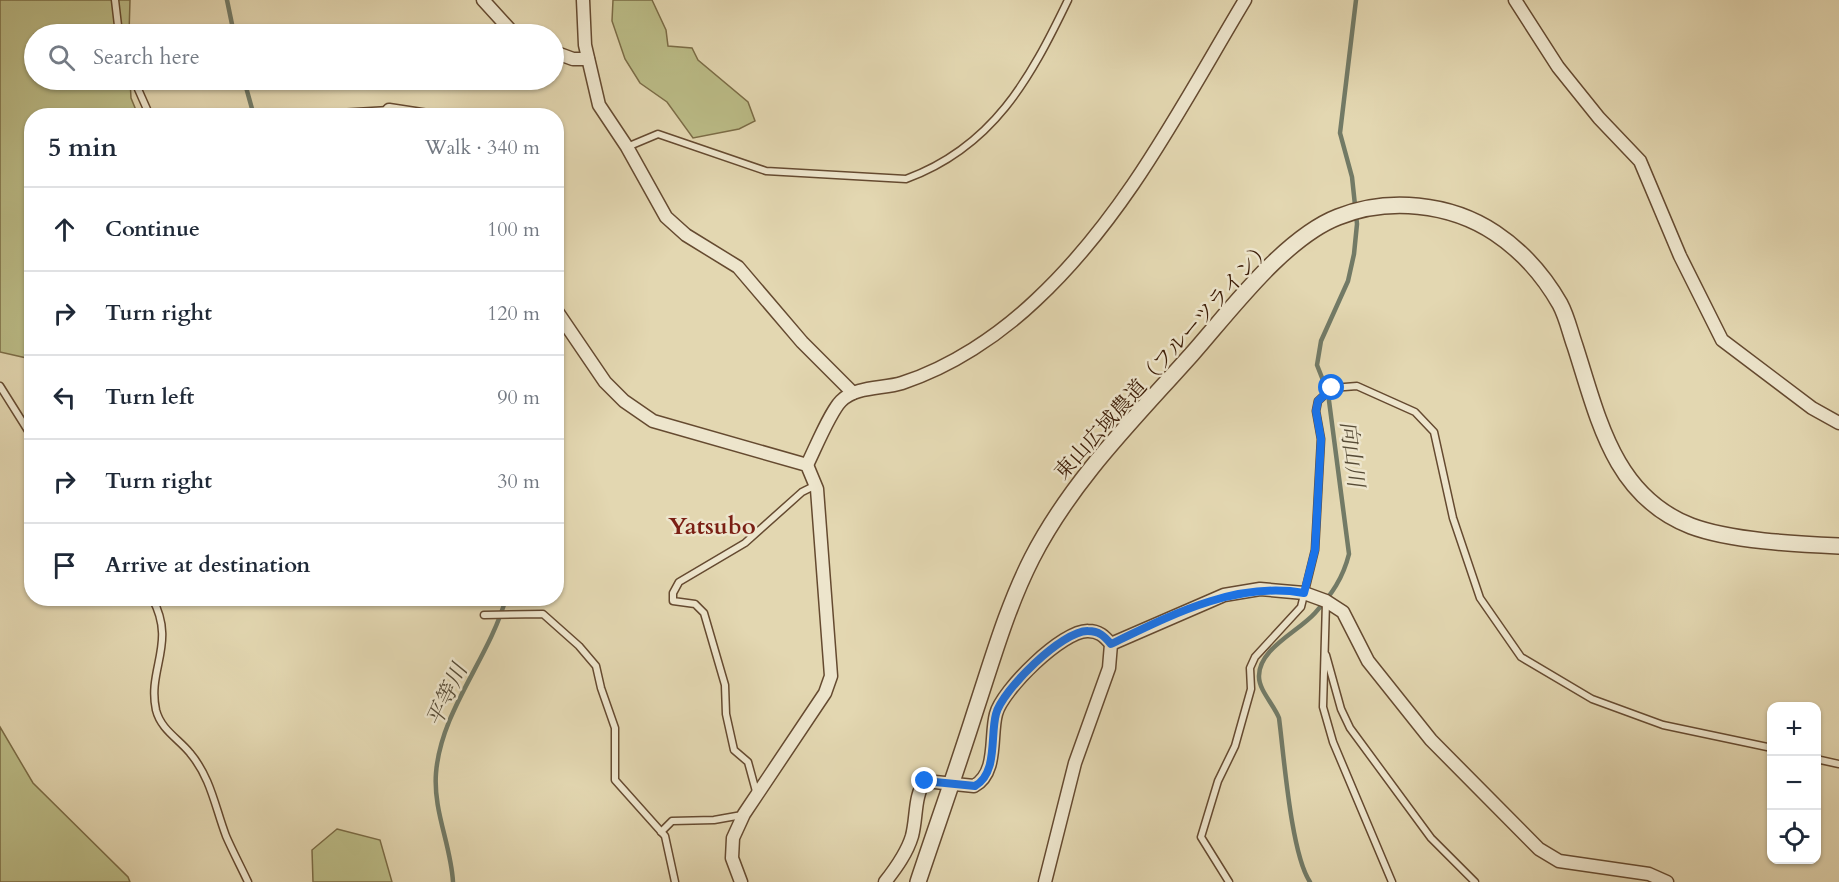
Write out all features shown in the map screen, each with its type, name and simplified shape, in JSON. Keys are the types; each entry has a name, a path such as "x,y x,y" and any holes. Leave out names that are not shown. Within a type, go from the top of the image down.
{"street":[{"path":"483,0 505,24"},
{"path":"583,0 588,60 599,105 627,147 666,217 687,235 738,267 802,342 853,393"},
{"path":"807,465 841,401 853,393 901,384 946,365 997,333 1036,300 1100,230 1133,188 1245,0"},
{"path":"1515,0 1558,67 1599,118 1640,161 1680,256 1722,340 1812,408 1839,423"},
{"path":"564,55 588,60"},
{"name":"東山広域農道（フルーツライン）","path":"918,882 1011,603 1058,511 1098,459 1254,283 1295,244 1337,217 1370,207 1405,205 1437,208 1466,218 1495,232 1542,275 1562,307 1614,458 1635,489 1664,511 1692,526 1747,537 1839,546"},
{"path":"564,325 605,382 624,401 653,421 807,465 816,485 824,562 831,676 825,693 744,814 733,838 732,858 741,882"},
{"path":"1111,644 1224,596 1260,589 1304,593 1326,601 1343,612 1368,661 1431,740 1539,849 1559,861 1649,874 1666,882"},
{"path":"885,882 904,856 912,838 918,790 925,781 975,786 982,782 989,770 996,713 1005,694 1057,644 1072,634 1088,631 1102,634 1111,644 1109,668 1075,763 1045,882"}],"lane":[{"path":"115,0 118,24"},
{"path":"627,147 658,134 766,171 906,179 928,171 960,151 992,125 1014,96 1068,0"},
{"path":"138,90 146,108"},
{"path":"0,386 24,424"},
{"path":"1229,882 1201,837 1218,781 1234,746 1251,689 1250,668 1255,657 1300,607 1315,550 1321,439 1316,411 1318,401 1332,388 1357,386 1415,412 1434,432 1453,518 1480,598 1521,657 1592,699 1663,725 1767,747"},
{"path":"757,796 748,762 734,750 726,714 725,685 704,613 695,604 673,601 673,593 679,582 746,543 802,492 816,485"},
{"path":"1326,601 1323,707 1333,742 1392,882"},
{"path":"157,606 164,636 156,674 156,710 165,729 190,752 207,777 226,836 248,882"},
{"path":"484,615 543,614 579,646 596,666 600,688 615,728 615,780 665,836 671,855 675,882"},
{"path":"1324,646 1341,709 1350,728 1431,838 1475,882"},
{"path":"1821,760 1839,764"},
{"path":"661,832 672,821 714,820 744,814"}],"green space":[{"path":"0,0 130,0 129,24 24,24 24,90 131,90 135,108 24,108 24,357 0,352"},
{"path":"613,0 652,0 666,30 668,46 692,48 698,60 748,102 755,121 739,129 693,138 667,102 640,83 625,59 612,21"},
{"path":"0,727 33,783 128,877 130,882 0,882"},
{"path":"337,829 380,840 392,882 313,882 312,850"}],"waterway":[{"name":"平等川","path":"227,0 232,24"},
{"name":"向山川","path":"1310,882 1303,868 1293,828 1279,718 1261,687 1259,677 1260,667 1272,649 1308,620 1332,592 1344,571 1349,554 1328,393 1317,365 1321,341 1348,281 1354,254 1357,224 1352,177 1340,133 1356,0"},
{"name":"平等川","path":"247,90 252,108"},
{"name":"平等川","path":"453,882 437,801 436,773 440,750 456,706 489,642 503,606"}],"district":[{"name":"Yatsubo","path":"712,526"}],"route":[{"path":"925,781 934,780 975,786 982,782 989,770 996,713 1005,694 1057,644 1072,634 1088,631 1102,634 1111,644 1139,630 1224,596 1260,589 1304,593 1315,550 1321,439 1316,411 1318,401 1332,388"}]}
